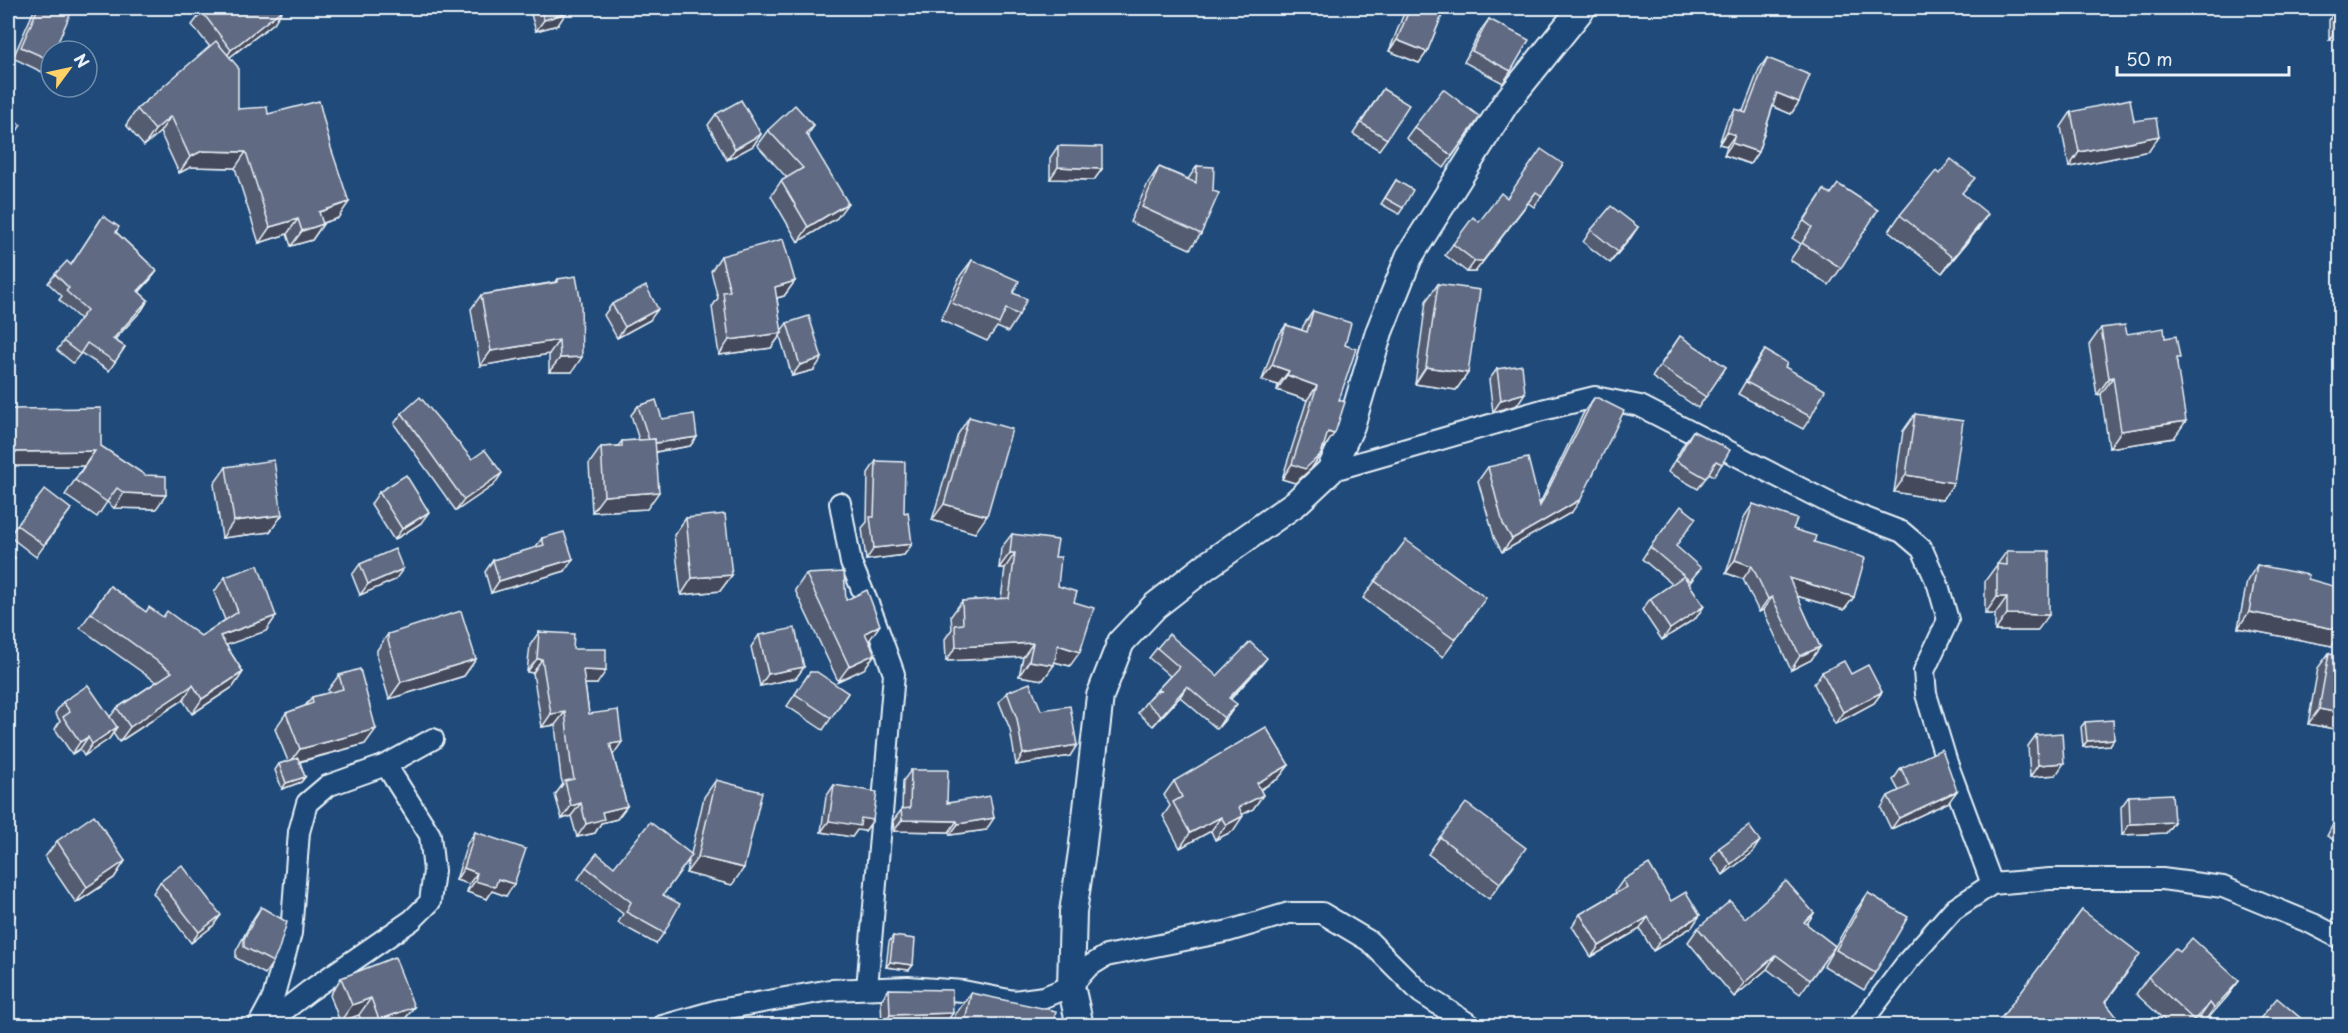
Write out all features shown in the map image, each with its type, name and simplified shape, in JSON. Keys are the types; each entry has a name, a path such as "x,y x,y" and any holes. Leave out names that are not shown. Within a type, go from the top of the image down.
{"street":[{"path":"1080,1026 1071,986 1073,912 1100,696 1121,642 1155,606 1205,567 1296,503 1330,471 1351,426 1379,332 1409,257 1505,104 1582,8"},
{"path":"1330,471 1595,397 1640,406 1839,508 1902,532 1922,549 1938,585 1948,620 1924,671 1926,694 1947,763 1992,884"},
{"path":"840,503 851,563 894,674 867,988"},
{"path":"258,1026 273,998 291,933 299,832 307,803 327,786 386,765 433,739"},
{"path":"264,1026 309,991 411,920 430,902 434,871 429,835 386,765"},
{"path":"1859,1026 1908,961 1953,910 1992,884 2050,879 2162,879 2223,887 2313,924 2340,938"},
{"path":"662,1026 718,1010 830,990 908,987 963,991 1014,1001 1044,997 1071,986 1088,967 1106,956 1229,931 1289,913 1322,913 1369,941 1421,993 1472,1026"}],"building":[{"path":"38,8 73,8 59,39 39,39 39,55 21,47"},
{"path":"207,8 283,9 231,50 202,12"},
{"path":"540,8 564,8 566,13 544,20"},
{"path":"1410,8 1445,8 1427,52 1397,40"},
{"path":"2333,14 2340,14 2340,34 2333,34"},
{"path":"1489,19 1529,40 1511,71 1472,51"},
{"path":"216,41 238,67 238,109 267,107 268,114 319,101 331,148 349,202 319,212 323,224 302,231 298,219 270,227 246,152 202,151 190,157 171,116 155,130 137,109"},
{"path":"1767,58 1810,75 1799,102 1777,93 1758,152 1732,143 1735,135 1727,132 1735,109 1746,113"},
{"path":"1383,89 1409,105 1387,139 1361,123"},
{"path":"1443,89 1480,117 1452,156 1414,127"},
{"path":"2130,99 2134,121 2156,118 2159,136 2079,152 2071,112"},
{"path":"741,100 761,134 735,149 716,114"},
{"path":"795,105 814,126 806,133 848,203 808,227 781,181 803,168 768,130"},
{"path":"8,116 21,125 8,145"},
{"path":"1058,146 1102,147 1102,169 1058,167"},
{"path":"1541,149 1563,164 1542,196 1536,192 1483,261 1475,261 1453,244 1473,217 1479,222 1501,193 1507,198"},
{"path":"1951,159 1975,178 1962,193 1988,214 1953,258 1900,215 1936,171 1939,174"},
{"path":"1197,166 1214,167 1213,191 1219,193 1201,234 1142,207 1159,167 1196,183"},
{"path":"1396,180 1413,190 1403,208 1385,198"},
{"path":"1838,184 1878,210 1841,268 1802,243 1812,227 1804,221 1824,190 1831,194"},
{"path":"1611,206 1638,227 1618,252 1591,230"},
{"path":"103,216 119,227 116,232 157,271 138,291 148,300 113,339 125,347 115,362 87,343 80,354 63,341 87,310 66,291 69,288 55,274 67,261 71,265"},
{"path":"783,239 795,281 775,287 782,333 729,340 723,292 730,291 721,256"},
{"path":"972,260 1019,281 1013,293 1027,299 1019,315 1006,309 999,324 952,303"},
{"path":"576,276 581,303 582,357 560,358 559,340 491,351 481,295 558,282 558,279"},
{"path":"1438,284 1480,290 1468,373 1426,367"},
{"path":"646,286 658,309 625,327 612,304"},
{"path":"1313,311 1351,323 1345,345 1356,349 1339,400 1345,402 1336,430 1334,434 1328,432 1321,454 1305,469 1292,464 1317,386 1287,375 1289,371 1272,365 1286,325 1307,332"},
{"path":"809,316 822,358 800,365 787,323"},
{"path":"2125,325 2127,334 2164,328 2165,338 2176,336 2180,358 2176,358 2186,421 2121,431 2113,377 2109,378 2101,328"},
{"path":"1680,336 1726,367 1706,397 1660,366"},
{"path":"1765,350 1787,363 1785,367 1825,390 1811,417 1746,382"},
{"path":"1522,365 1525,393 1501,400 1497,369"},
{"path":"420,397 472,459 485,450 502,473 464,500 402,413"},
{"path":"1594,398 1624,411 1581,499 1512,539 1503,524 1488,467 1528,458 1540,506"},
{"path":"656,400 662,419 694,414 697,437 655,443 655,439 649,440 638,406"},
{"path":"101,408 101,446 145,475 166,476 166,495 124,493 117,488 107,502 75,480 95,451 9,452 9,409"},
{"path":"1915,414 1963,421 1954,483 1906,475"},
{"path":"969,417 1012,429 987,516 944,504"},
{"path":"1693,431 1730,450 1722,464 1716,461 1706,478 1676,461"},
{"path":"655,439 659,492 604,496 601,447 622,446 622,441"},
{"path":"274,460 282,515 234,521 226,467"},
{"path":"876,461 905,462 904,513 908,512 912,544 874,548 870,517 874,517"},
{"path":"406,475 429,512 402,529 379,492"},
{"path":"45,489 71,509 44,545 17,525"},
{"path":"1753,504 1797,519 1793,529 1816,536 1814,542 1865,558 1854,597 1789,578 1820,647 1800,656 1772,597 1768,599 1752,566 1735,560"},
{"path":"1681,506 1696,518 1676,546 1701,568 1690,581 1650,547"},
{"path":"725,514 732,575 692,578 686,518"},
{"path":"564,532 573,559 499,581 493,560 544,545 542,538"},
{"path":"1012,534 1058,540 1055,557 1061,557 1058,586 1077,592 1074,602 1094,608 1080,652 1058,645 1054,665 1029,661 1033,643 956,647 955,625 963,624 962,601 1009,598 1015,553 1010,553"},
{"path":"1406,540 1486,598 1455,640 1375,581"},
{"path":"8,548 15,558 8,564"},
{"path":"395,549 403,569 368,584 360,564"},
{"path":"2007,551 2049,551 2049,615 2007,614 2007,597 1997,597 1997,564 2007,565"},
{"path":"258,565 276,616 220,636 243,672 202,699 193,685 130,727 117,708 172,672 91,613 110,586 146,612 149,607 163,617 167,611 201,636 238,612 225,577"},
{"path":"2257,565 2309,575 2308,579 2340,588 2340,630 2249,612"},
{"path":"844,572 846,600 867,590 880,625 865,633 875,654 849,666 806,574"},
{"path":"1684,576 1704,606 1670,629 1650,599"},
{"path":"461,611 476,659 401,682 388,641 388,634"},
{"path":"795,628 804,667 768,674 759,635"},
{"path":"539,632 574,634 573,649 606,649 606,671 583,670 589,714 618,710 622,742 610,744 627,806 602,812 604,819 586,824 581,803 571,806 565,781 574,779 565,712 551,714 542,659 537,659"},
{"path":"1169,634 1217,676 1250,642 1267,658 1229,698 1237,704 1224,718 1187,686 1161,716 1146,702 1156,692 1162,691 1157,690 1179,667 1157,648"},
{"path":"2329,653 2340,655 2340,713 2319,709"},
{"path":"1844,661 1851,674 1868,665 1882,692 1843,712 1822,672"},
{"path":"360,669 376,729 300,749 286,713 313,703 312,697 343,689 339,675"},
{"path":"810,672 817,672 848,693 831,718 795,694"},
{"path":"1030,683 1041,710 1070,706 1077,745 1023,754 1017,719 1007,692"},
{"path":"88,685 117,727 92,744 88,737 80,742 63,717 70,712 63,702"},
{"path":"2113,720 2114,739 2087,741 2085,722"},
{"path":"1266,727 1289,765 1257,783 1263,795 1239,807 1243,816 1226,825 1221,817 1190,833 1173,802 1182,797 1174,781"},
{"path":"2062,733 2064,763 2038,765 2036,735"},
{"path":"1942,749 1957,791 1899,818 1888,796 1909,786 1901,768"},
{"path":"298,758 305,777 286,783 279,764"},
{"path":"911,770 948,770 947,803 990,796 994,818 958,824 957,821 902,820 901,809 910,808"},
{"path":"716,780 762,792 744,868 698,857"},
{"path":"834,785 877,792 873,820 861,818 860,826 829,821"},
{"path":"2172,794 2174,822 2130,824 2129,796"},
{"path":"1466,803 1526,848 1500,883 1440,837"},
{"path":"2340,814 2340,828 2335,825"},
{"path":"94,815 125,861 87,887 57,841"},
{"path":"650,822 692,855 663,895 680,904 664,933 626,912 631,902 586,867 597,853 614,867"},
{"path":"1749,826 1760,841 1731,864 1719,848"},
{"path":"475,832 526,849 514,884 498,879 495,887 475,881 477,873 464,868"},
{"path":"1649,864 1671,901 1686,892 1700,915 1661,940 1648,917 1599,946 1580,914 1627,887 1623,880"},
{"path":"182,865 221,915 199,932 160,882"},
{"path":"1786,881 1814,913 1804,922 1835,946 1810,980 1776,955 1744,983 1698,928 1730,901 1745,918"},
{"path":"1868,893 1908,917 1875,973 1836,950"},
{"path":"8,902 15,916 8,920"},
{"path":"261,907 287,922 273,962 244,947 244,939"},
{"path":"2082,910 2140,954 2105,1002 2124,1026 2005,1026 1999,1021"},
{"path":"893,936 915,939 913,965 890,962"},
{"path":"2192,938 2239,981 2214,1008 2210,1003 2194,1020 2148,977 2175,948 2180,952"},
{"path":"395,957 414,1007 379,1020 371,998 352,1005 341,978"},
{"path":"889,989 952,990 953,1013 890,1015"},
{"path":"971,993 1056,1011 1053,1026 964,1026"},
{"path":"2277,998 2310,1026 2254,1026"}]}
